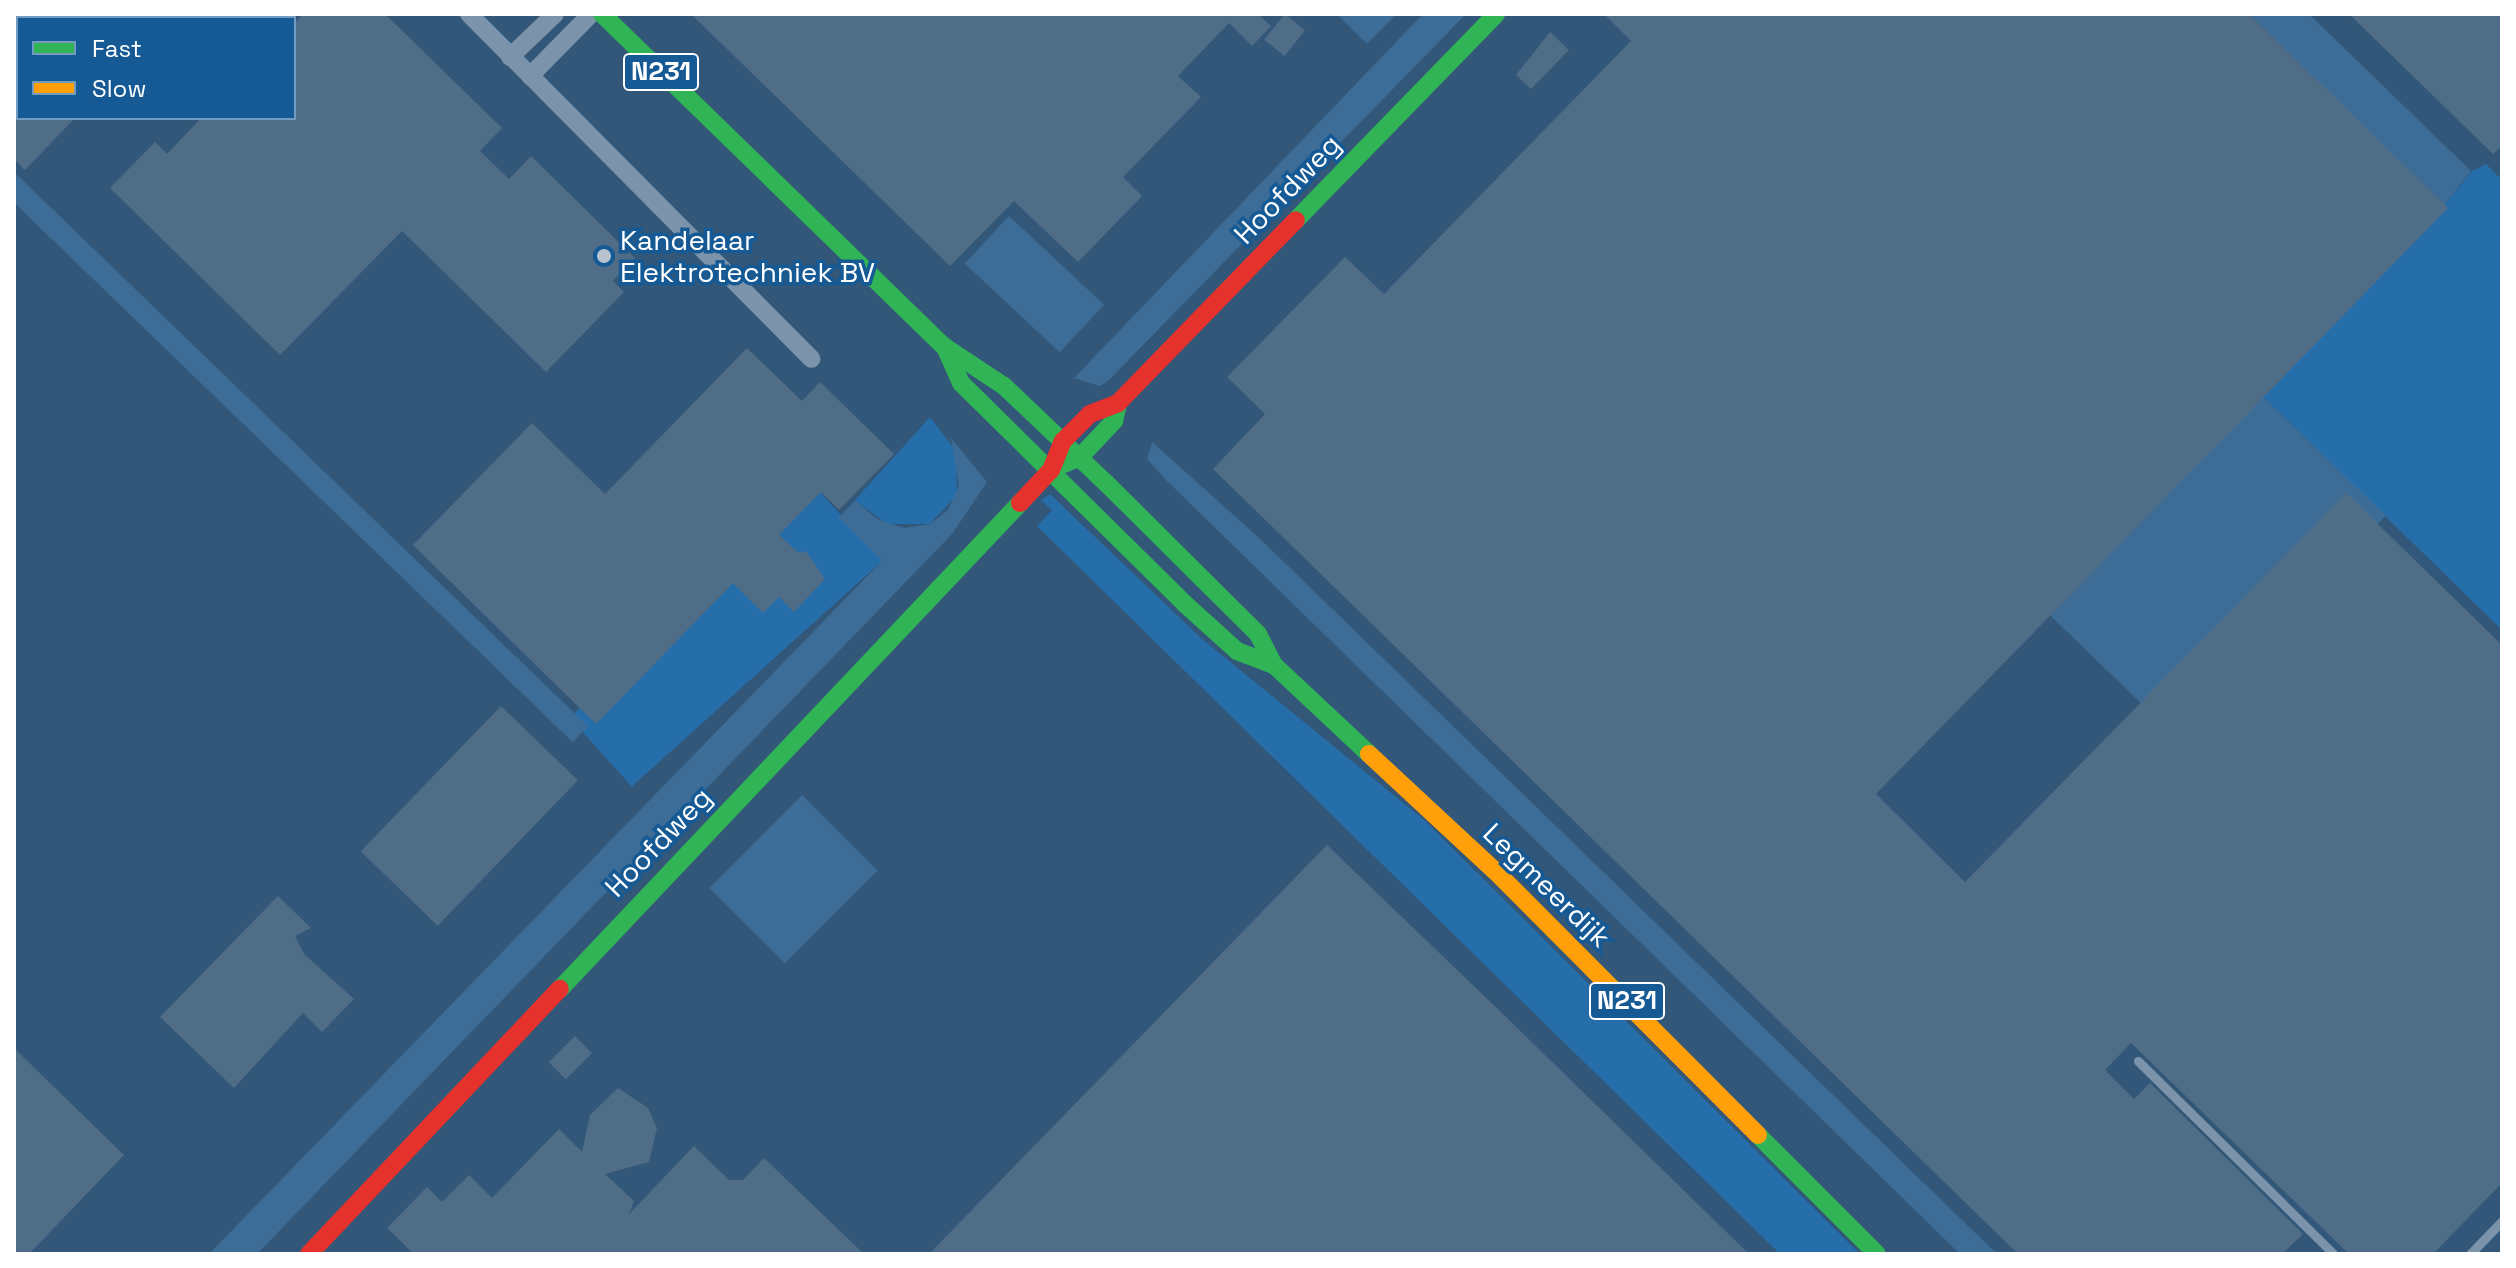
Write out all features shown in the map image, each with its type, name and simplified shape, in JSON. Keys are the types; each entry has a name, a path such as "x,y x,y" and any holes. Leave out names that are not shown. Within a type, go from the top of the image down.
{"main road":[{"name":"N231","path":"602,14 945,347 994,378 1080,457"},
{"name":"Hoofdweg","path":"309,1254 1051,470 1063,441 1090,414 1118,403 1496,14"},
{"name":"N231","path":"945,347 961,383 1051,470"},
{"name":"Hoofdweg","path":"1051,470 1080,457 1114,421 1118,403"},
{"name":"Legmeerdijk","path":"1080,457 1258,634 1274,665 1494,870 1877,1254"},
{"name":"Legmeerdijk","path":"1051,470 1237,651 1274,665"}],"street":[{"path":"469,14 812,359"},
{"path":"510,57 555,14"},
{"path":"530,76 591,14"}],"lane":[{"path":"2138,1061 2334,1254"},
{"path":"2470,1254 2502,1221"}],"shaded area":[{"path":"1337,14 1397,14 1367,44"},
{"path":"1423,14 1466,14 1108,381 1100,386 1074,378"},
{"path":"2244,14 2309,14 2471,171 2442,208"},
{"path":"2486,164 2502,180 2502,630 2260,394 2442,208 2472,171"},
{"path":"14,172 588,726 573,742 14,203"},
{"path":"1009,216 1104,305 1060,352 965,264"},
{"path":"2260,394 2386,516 2174,735 2048,613"},
{"path":"930,417 956,451 957,495 930,524 887,524 855,500"},
{"path":"951,438 987,482 952,534 257,1254 209,1254 882,561 839,518 855,500 877,519 904,528 930,524 947,511 959,486"},
{"path":"1152,442 1257,536 1997,1254 1960,1254 1166,480 1147,459"},
{"path":"820,492 882,561 632,787 570,717"},
{"path":"1050,494 1201,638 1424,820 1860,1254 1780,1254 1037,526 1052,510 1041,500"},
{"path":"802,795 878,871 785,963 709,888"}],"building":[{"path":"303,14 385,14 502,128 480,151 509,179 531,156 635,258 613,281 624,292 546,372 402,231 280,355 110,188 155,142 167,154 199,120 296,120 296,22"},
{"path":"691,14 1258,14 1271,26 1252,46 1229,23 1178,76 1201,97 1123,177 1142,196 1078,262 1014,201 950,266"},
{"path":"1285,14 1305,30 1284,56 1264,40"},
{"path":"1604,14 2249,14 2448,208 1876,794 1965,882 2346,493 2502,645 2502,1183 2433,1254 2349,1254 2131,1043 2105,1070 2134,1099 2150,1083 2303,1234 2282,1254 2018,1254 1213,469 1265,414 1227,377 1345,257 1384,294 1631,41"},
{"path":"2349,14 2502,14 2502,146 2493,154"},
{"path":"1550,32 1569,50 1531,89 1516,75"},
{"path":"14,118 73,120 25,170 14,159"},
{"path":"747,348 802,401 820,382 894,454 839,510 821,492 779,535 799,553 806,551 825,579 794,612 779,597 763,613 733,583 596,724 413,545 532,423 605,494"},
{"path":"501,706 578,780 438,926 361,851"},
{"path":"1327,845 1504,1015 1749,1254 929,1254"},
{"path":"278,896 311,928 295,936 304,954 354,999 322,1032 303,1013 234,1088 160,1017"},
{"path":"575,1036 592,1053 566,1079 549,1062"},
{"path":"14,1048 124,1155 29,1254 14,1254"},
{"path":"618,1088 648,1108 657,1128 649,1162 605,1174 634,1201 629,1214 694,1146 729,1180 743,1180 764,1158 864,1254 414,1254 387,1228 427,1187 442,1202 469,1175 492,1198 559,1129 582,1152 590,1115"}],"traffic: fast":[{"path":"602,14 945,347 1004,386 1106,483 1258,634 1274,665 1369,754"},
{"path":"1296,220 1496,14"},
{"path":"945,347 961,383 1185,604 1237,651 1274,665"},
{"path":"1064,464 1080,457 1114,421 1118,403"},
{"path":"560,989 1020,503"},
{"path":"1758,1135 1877,1254"}],"traffic: slow":[{"path":"1369,754 1494,870 1758,1135"}],"traffic: jam":[{"path":"1020,503 1051,470 1063,441 1090,414 1118,403 1296,220"},
{"path":"309,1254 560,989"}],"place":[{"name":"Kandelaar Elektrotechniek BV","path":"604,256"}]}
